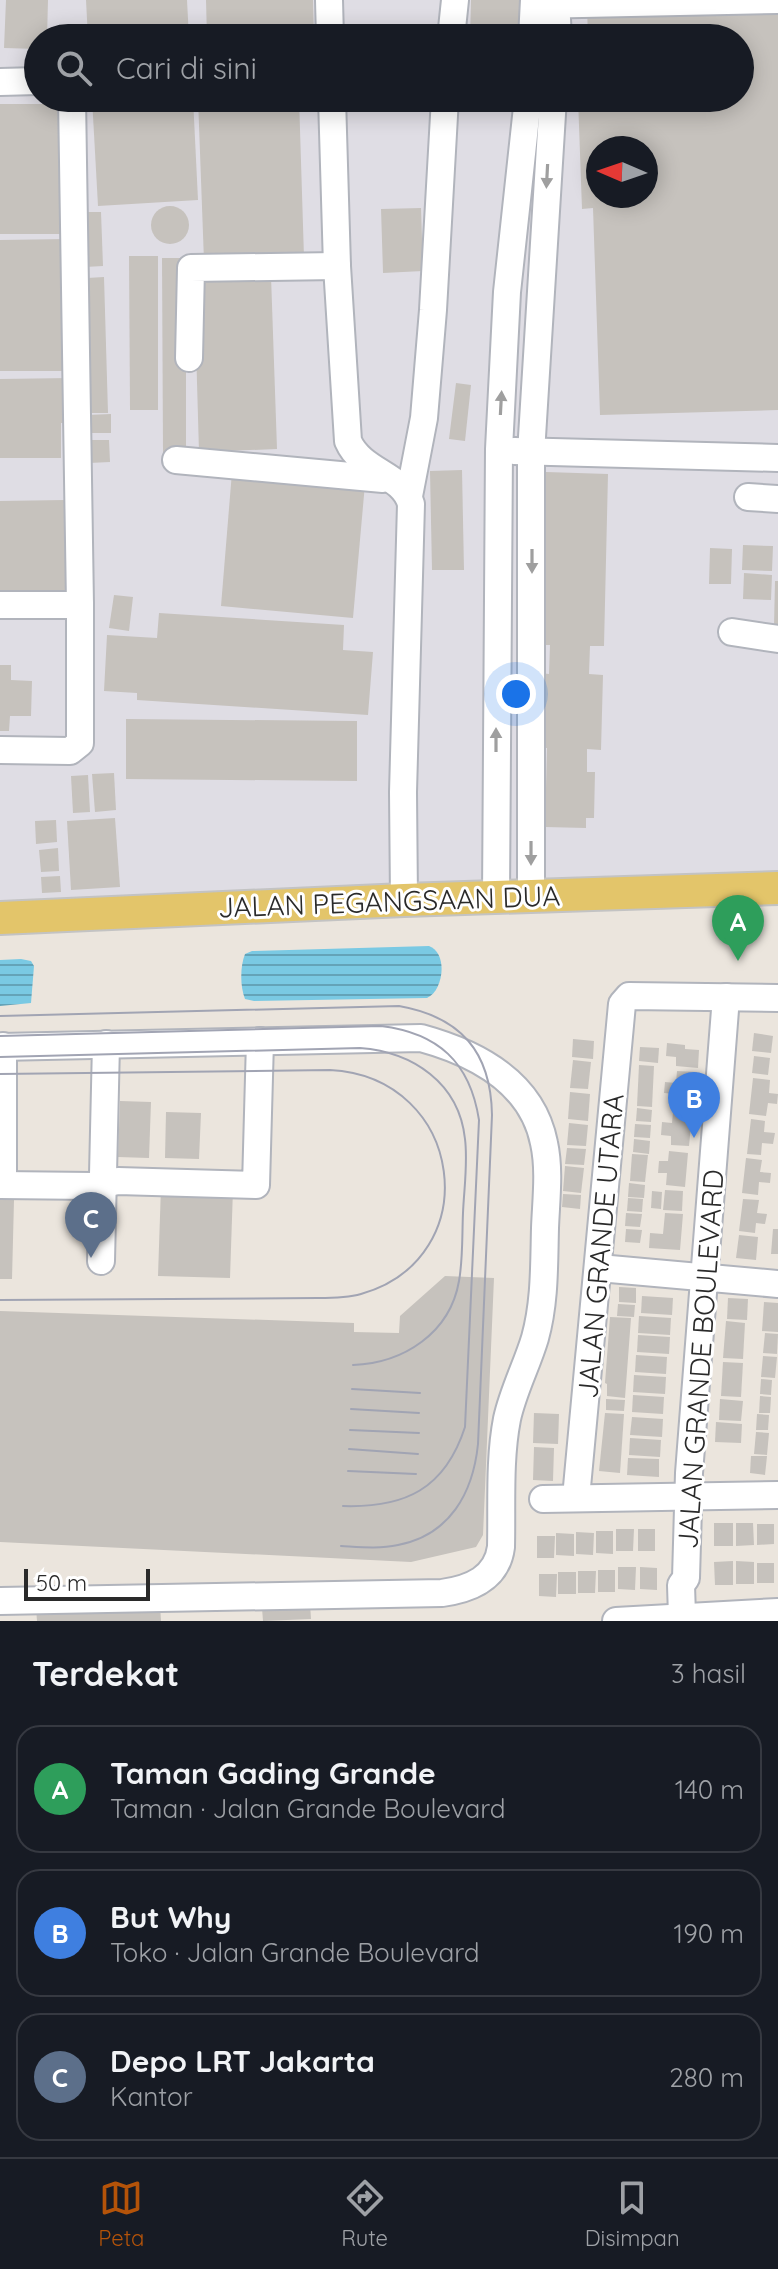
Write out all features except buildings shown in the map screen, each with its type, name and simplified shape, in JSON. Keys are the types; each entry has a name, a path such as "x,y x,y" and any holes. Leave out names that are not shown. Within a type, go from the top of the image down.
{"main road":[{"name":"JALAN PEGANGSAAN DUA","path":"0,918 404,900 778,888"}],"street":[{"path":"329,0 330,24"},
{"path":"452,24 455,0"},
{"path":"545,3 778,0"},
{"path":"537,24 545,3"},
{"path":"545,3 553,24"},
{"path":"0,82 24,81"},
{"path":"0,750 70,751 78,747 80,739 72,112"},
{"path":"332,112 337,266 348,441 358,459 400,488 411,504 403,792 404,900"},
{"path":"400,488 424,418 444,112"},
{"path":"496,897 499,449 507,292 526,112"},
{"path":"531,896 531,453 552,112"},
{"path":"189,358 191,268 337,266"},
{"path":"507,292 540,295"},
{"path":"499,449 531,453 778,458"},
{"path":"176,460 400,488"},
{"path":"748,497 778,499"},
{"path":"0,605 80,605"},
{"path":"732,632 778,639"},
{"name":"JALAN GRANDE UTARA","path":"579,1498 577,1487 622,1004 629,996 726,997"},
{"path":"726,997 778,998"},
{"name":"JALAN GRANDE BOULEVARD","path":"689,1616 693,1585 686,1578 688,1498 726,997"},
{"path":"0,1601 375,1608 455,1591 490,1575 499,1563 506,1422 535,1337 543,1300 547,1166 545,1144 530,1106 508,1080 476,1058 441,1044 407,1037 2,1046 2,1185 93,1186 118,1181 256,1185 260,1041"},
{"path":"101,1261 106,1044"},
{"path":"599,1268 778,1284"},
{"path":"543,1499 778,1495"},
{"path":"616,1621 778,1612"}],"shaded area":[{"path":"0,0 778,0 778,897 0,921"}],"water":[{"path":"429,946 439,956 442,972 433,994 427,998 254,1001 245,999 243,994 242,964 245,954 252,951"},
{"path":"0,960 31,961 34,966 31,1003 0,1006"}],"tram line":[{"path":"0,1016 399,1006 440,1019 468,1041 478,1056 486,1073 492,1115 478,1444 471,1479 456,1509 432,1532 416,1540 391,1546 341,1546"},
{"path":"0,1036 381,1026 419,1035 448,1054 459,1067 475,1100 479,1120 465,1427 446,1466 420,1490 385,1503 343,1506"},
{"path":"0,1057 360,1048 398,1056 430,1074 454,1102 465,1139 459,1281 446,1316 422,1342 390,1358 353,1365"},
{"path":"0,1074 330,1070 375,1080 410,1103 433,1134 444,1171 443,1209 429,1245 402,1274 361,1294 329,1298 0,1300"},
{"path":"352,1389 420,1393"},
{"path":"351,1409 419,1413"},
{"path":"350,1430 419,1433"},
{"path":"349,1449 418,1454"},
{"path":"348,1471 416,1474"}],"place":[{"name":"Taman Gading Grande","path":"738,961"},
{"name":"But Why","path":"694,1138"},
{"name":"Depo LRT Jakarta","path":"91,1258"}]}
